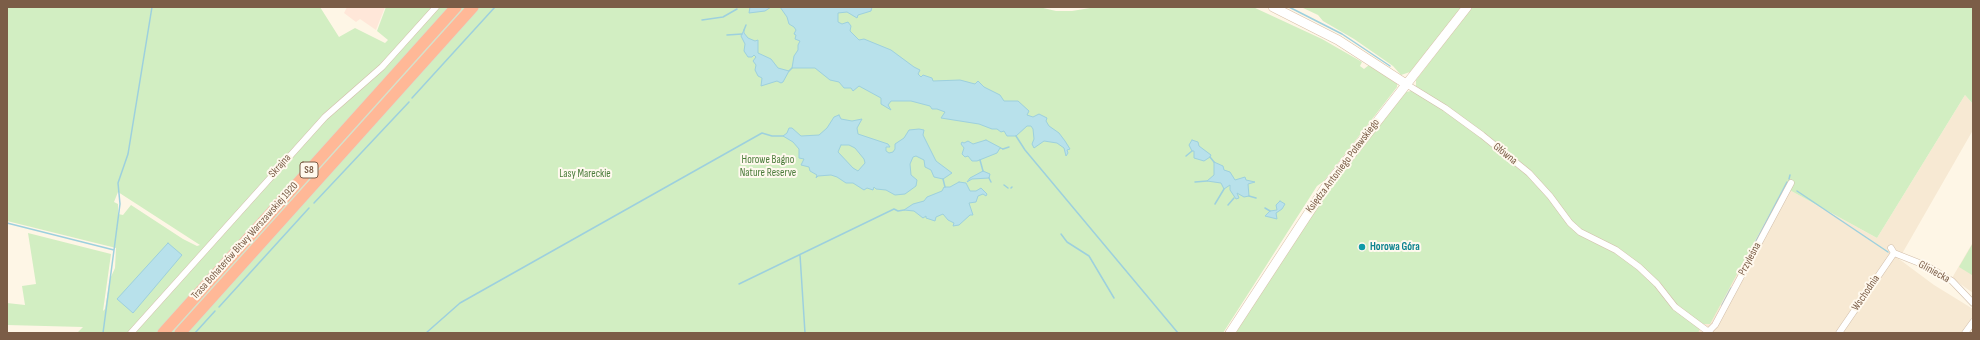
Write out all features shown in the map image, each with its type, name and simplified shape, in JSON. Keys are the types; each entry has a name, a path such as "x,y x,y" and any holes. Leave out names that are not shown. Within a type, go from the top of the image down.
{"highway":[{"name":"Trasa Bohaterów Bitwy Warszawskiej 1920","path":"163,333 456,7"},
{"name":"Trasa Bohaterów Bitwy Warszawskiej 1920","path":"180,333 473,7"}],"main road":[{"name":"Główna","path":"1273,7 1338,40 1406,84"},
{"name":"Księdza Antoniego Poławskiego","path":"1230,333 1325,188 1467,7"}],"street":[{"name":"Skrajna","path":"131,333 324,117 382,67 436,7"},
{"name":"Główna","path":"1406,84 1445,108 1482,135 1529,173 1550,196 1570,224 1580,232 1612,247 1639,267 1657,284 1675,307 1709,333"},
{"name":"Przyleśna","path":"1709,333 1791,183"},
{"name":"Gliniecka","path":"1892,251 1927,266 1952,281 1973,302"},
{"name":"Wschodnia","path":"1839,333 1892,251"},
{"path":"1966,333 1973,322"}],"shaded area":[{"path":"347,7 385,7 376,30 360,19 356,22 344,13"},
{"path":"1965,95 1973,104 1973,130 1899,259 1934,285 1973,309 1973,333 1698,333 1698,330 1784,187 1877,238"},
{"path":"1973,242 1973,293 1952,278"}],"green space":[{"path":"7,7 320,7 339,37 355,28 385,43 388,40 377,31 386,7 1039,7 1056,11 1072,11 1096,7 1253,7 1322,39 1362,62 1360,66 1364,69 1369,65 1397,83 1397,87 1324,181 1317,186 1223,333 77,333 83,327 7,325 7,303 25,305 22,286 36,284 28,233 111,254 103,311 105,309 110,279 115,268 116,248 7,221","holes":["118,192 200,245 197,246 183,239 131,205 123,215 118,214 118,204 114,202"]},
{"path":"1301,7 1463,7 1410,72 1401,75 1393,66 1354,39 1323,21 1318,15"},
{"path":"1472,7 1973,7 1973,104 1965,95 1877,238 1784,187 1710,324 1702,324 1698,333 1234,333 1336,179 1406,92 1411,91 1416,85 1416,80"},
{"path":"1973,243 1973,273 1972,275 1959,267"}],"water":[{"path":"750,7 771,7 765,11 749,13"},
{"path":"780,7 872,7 871,11 858,15 857,18 847,12 838,13 838,22 842,24 848,22 851,26 850,31 859,40 864,39 891,50 920,70 918,74 921,77 923,75 932,78 933,81 960,80 975,84 978,81 984,87 1000,95 1004,101 1018,101 1029,111 1027,115 1033,117 1039,114 1047,118 1046,121 1049,126 1059,133 1070,149 1067,150 1068,153 1066,156 1064,148 1057,143 1044,141 1034,148 1032,144 1034,139 1033,129 1031,126 1027,126 1016,136 1007,136 1004,131 1001,132 997,129 992,129 979,124 941,118 945,112 911,101 891,101 888,105 891,110 881,104 881,98 859,86 853,91 851,88 844,88 839,82 830,80 815,68 792,68 794,56 798,50 800,41 795,39 796,35 794,34 796,30 789,24 787,17"},
{"path":"744,30 744,33 748,38 755,41 758,40 758,53 771,59 778,68 789,71 783,82 781,83 777,81 761,86 762,78 758,76 755,70 756,65 753,61 756,57 754,55 752,57 748,57 744,51 745,44 741,36"},
{"path":"839,115 841,119 852,121 862,119 857,128 858,134 888,144 890,147 886,147 886,151 889,153 893,152 895,149 895,144 904,138 909,130 924,130 923,135 936,161 952,173 943,179 934,177 931,170 925,167 924,160 916,156 913,157 910,164 911,175 917,180 916,186 905,194 895,195 886,190 876,189 874,187 873,190 867,188 864,190 853,183 846,183 831,175 818,176 816,178 817,175 810,171 809,167 801,165 804,159 799,158 799,149 793,142 783,136 787,133 789,128 792,128 801,136 819,135 827,128 834,117","holes":["841,145 849,145 855,148 864,159 865,163 858,171 853,168 838,152"]},
{"path":"986,140 1003,149 1000,148 997,153 977,161 972,161 968,156 965,157 962,154 964,148 961,144 962,142 964,143 968,141 973,144"},
{"path":"1192,140 1198,142 1199,146 1211,155 1210,157 1204,161 1194,158 1194,151 1192,151 1189,145"},
{"path":"1214,162 1223,166 1224,170 1230,172 1235,180 1245,177 1246,180 1255,182 1248,184 1249,196 1244,197 1237,193 1239,198 1236,199 1230,190 1230,185 1224,189 1221,183 1207,181 1214,175"},
{"path":"983,171 990,174 989,178 972,179 967,182 970,178"},
{"path":"959,182 966,183 970,191 976,191 981,188 987,194 986,196 983,194 978,196 976,202 969,203 973,215 970,215 959,225 953,226 954,223 948,220 943,214 936,217 935,221 926,218 926,216 923,218 914,211 904,210 913,204 924,201 927,197 942,191 944,187 950,187"},
{"path":"1280,201 1285,204 1282,209 1276,213 1277,219 1265,216 1270,211 1277,210 1276,205"},
{"path":"168,243 182,255 133,313 117,299"}],"waterway":[{"path":"114,250 120,204 118,183 128,154 152,7"},
{"path":"412,98 495,7"},
{"path":"1289,7 1342,34 1390,66"},
{"path":"702,20 723,17 737,9"},
{"path":"744,30 746,25"},
{"path":"727,35 742,34"},
{"path":"789,71 792,68"},
{"path":"314,203 409,102"},
{"path":"426,333 460,303 762,133 772,136 783,136"},
{"path":"1016,136 1025,150 1178,333"},
{"path":"1003,149 1009,147"},
{"path":"1186,156 1192,151"},
{"path":"1210,157 1214,162"},
{"path":"980,160 983,171"},
{"path":"1789,179 1790,175"},
{"path":"989,178 991,182"},
{"path":"943,179 945,187"},
{"path":"1195,182 1207,181"},
{"path":"1744,264 1787,182"},
{"path":"1004,185 1008,188"},
{"path":"1215,204 1224,189"},
{"path":"1797,191 1888,252"},
{"path":"1249,196 1256,198"},
{"path":"1228,205 1234,198"},
{"path":"219,307 309,208"},
{"path":"1265,208 1270,211"},
{"path":"739,284 894,209 898,211 904,210"},
{"path":"7,223 114,250 103,333"},
{"path":"1061,234 1067,242 1089,256 1114,298"},
{"path":"800,255 805,333"},
{"path":"1722,305 1731,288"},
{"path":"195,333 215,311"}],"place":[{"name":"Horowa Góra","path":"1362,247"}],"park label":[{"name":"Horowe Bagno Nature Reserve","path":"768,166"},
{"name":"Lasy Mareckie","path":"585,174"}]}
